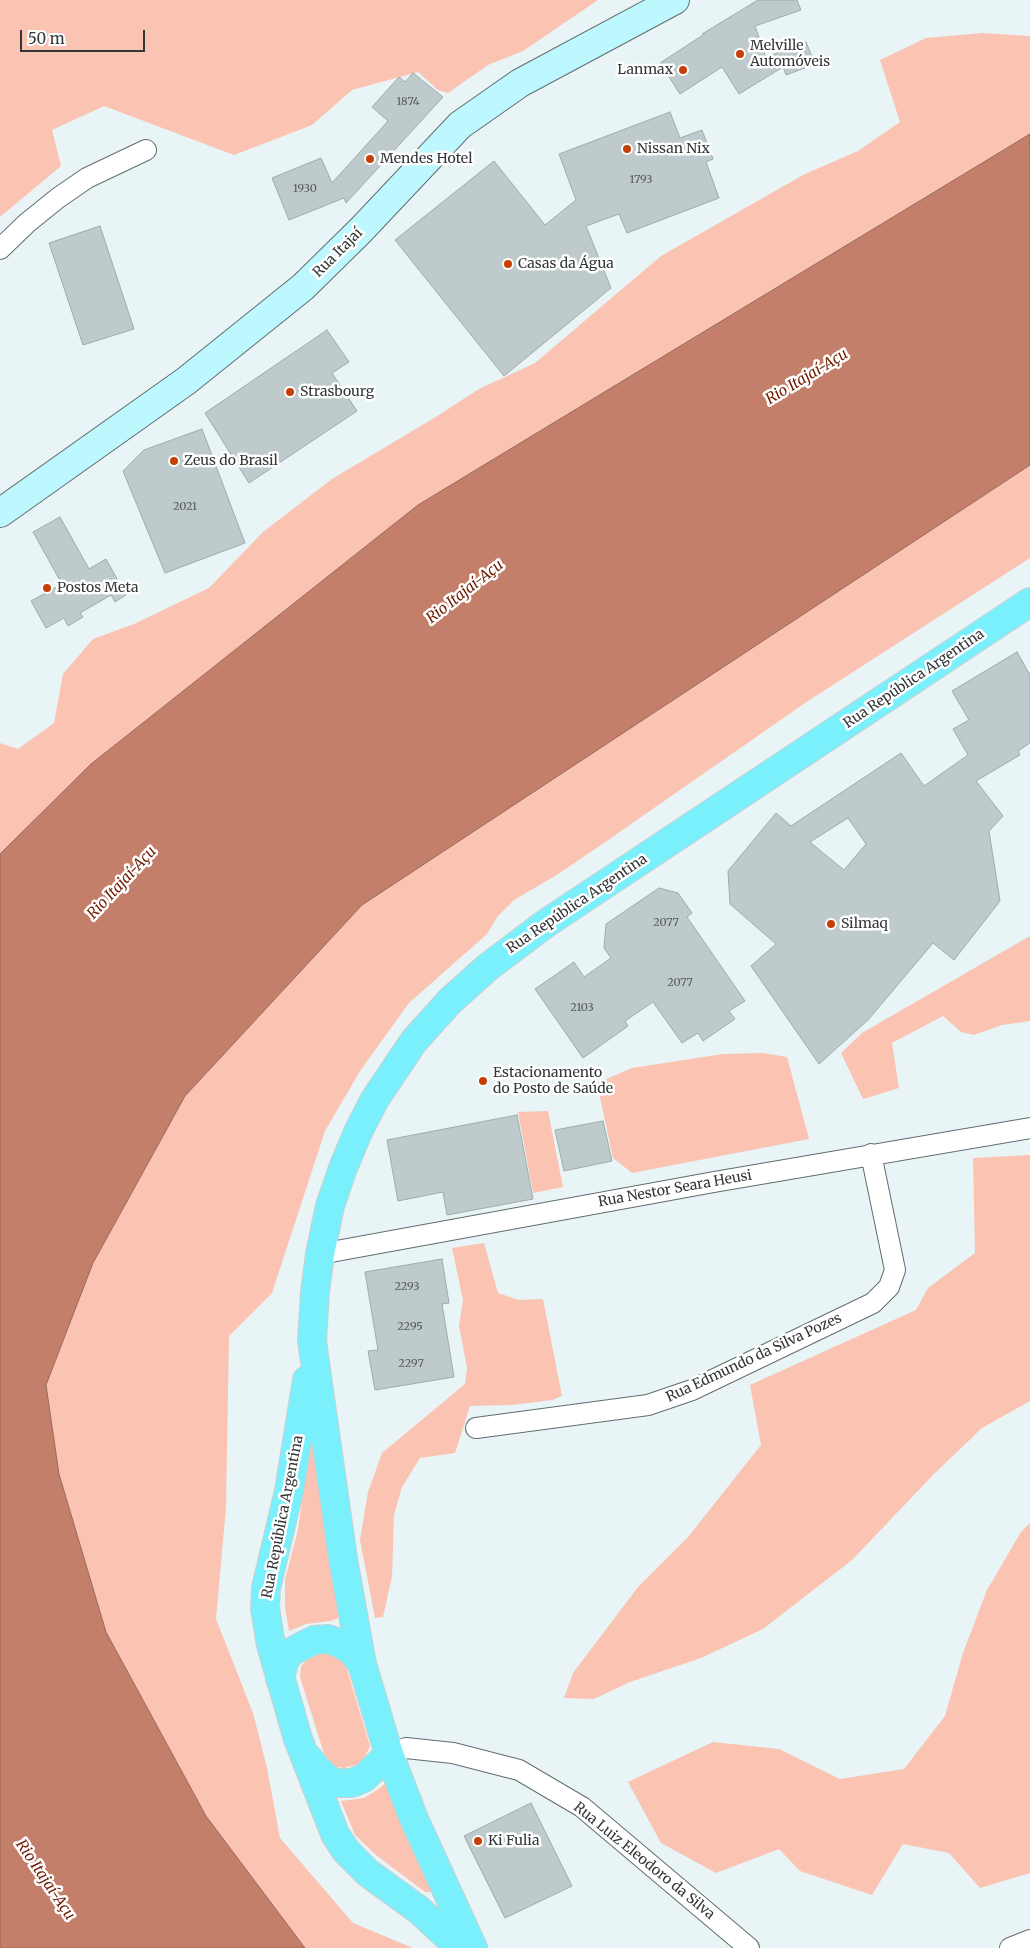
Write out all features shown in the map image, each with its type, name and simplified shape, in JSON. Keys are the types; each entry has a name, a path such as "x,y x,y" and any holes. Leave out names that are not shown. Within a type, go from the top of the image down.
{"main road":[{"name":"Rua Itajaí","path":"0,513 186,381 303,287 361,230 460,125 520,84 676,0"},
{"name":"Rua República Argentina","path":"460,1948 419,1910 368,1873 346,1851 335,1834 302,1751 280,1679 267,1627 265,1608 266,1588 283,1522 296,1456 312,1349 315,1292 320,1254 330,1206 358,1132 375,1100 414,1041 450,1001 488,967 545,924 1030,602"},
{"name":"Rua República Argentina","path":"312,1349 343,1559 362,1664 389,1754 414,1819 473,1948"},
{"path":"280,1679 284,1662 289,1653 314,1640 328,1639 339,1643 352,1651 362,1664"},
{"path":"302,1751 317,1769 329,1780 336,1783 352,1783 364,1778 389,1754"}],"street":[{"path":"0,249 26,223 87,178 146,150"},
{"name":"Rua Nestor Seara Heusi","path":"320,1254 871,1154 1030,1128"},
{"name":"Rua Edmundo da Silva Pozes","path":"476,1428 648,1405 692,1390 872,1303 888,1287 895,1270 871,1154"},
{"name":"Rua Luiz Eleodoro da Silva","path":"389,1754 406,1748 453,1753 519,1770 582,1807 749,1948"},
{"path":"1010,1948 1030,1940"}],"shaded area":[{"path":"0,0 598,0 523,51 488,65 448,93 438,90 418,72 352,90 312,125 234,155 104,106 52,130 61,166 0,217"},
{"path":"983,33 1030,36 1030,134 418,505 91,764 0,854 0,743 18,749 54,723 63,674 93,639 134,624 209,588 263,532 332,479 479,389 535,363 661,256 805,174 858,151 900,122 880,60 926,38"},
{"path":"1030,465 1030,558 805,703 601,845 555,876 514,900 497,917 487,934 409,1003 360,1071 325,1131 272,1293 229,1336 226,1507 216,1619 253,1713 267,1768 280,1838 353,1923 413,1948 305,1948 206,1816 106,1632 59,1474 46,1385 93,1263 185,1096 362,905"},
{"path":"1030,936 1030,1021 1002,1025 974,1035 961,1032 943,1016 892,1043 899,1088 863,1099 841,1053 862,1033"},
{"path":"763,1053 787,1057 809,1139 632,1173 613,1158 597,1083 632,1068 723,1054"},
{"path":"548,1111 563,1187 533,1193 518,1112"},
{"path":"1030,1155 1030,1401 982,1428 934,1474 852,1560 763,1629 701,1658 630,1682 594,1699 564,1698 573,1673 638,1587 688,1537 761,1445 750,1385 916,1310 928,1288 975,1253 973,1158"},
{"path":"484,1243 498,1293 519,1300 543,1299 562,1396 552,1400 512,1405 470,1406 455,1453 420,1458 402,1487 394,1515 392,1576 383,1617 375,1618 360,1540 368,1492 382,1453 465,1384 467,1368 459,1326 463,1300 452,1248"},
{"path":"312,1427 340,1614 338,1618 331,1621 306,1624 289,1631 285,1607 285,1580 298,1530"},
{"path":"1030,1523 1030,1873 980,1888 949,1853 903,1844 872,1895 800,1871 779,1849 716,1873 661,1843 628,1782 713,1742 779,1749 840,1779 904,1769 945,1716 963,1653 987,1590 1021,1532"},
{"path":"321,1654 335,1655 345,1663 370,1746 365,1757 356,1765 344,1768 332,1766 325,1757 300,1677 301,1666 310,1657"},
{"path":"390,1778 434,1886 432,1892 425,1892 376,1855 355,1835 341,1801 364,1798 380,1788"}],"water":[{"name":"Rio Itajaí-Açu","path":"1030,134 1030,465 362,905 185,1096 93,1263 46,1385 59,1474 106,1632 206,1816 305,1948 0,1948 0,854 91,764 418,505"}],"building":[{"path":"758,0 797,0 801,10 755,26 766,57 806,42 815,64 786,75 783,67 739,94 722,67 680,94 660,63 702,34"},
{"path":"413,73 443,97 346,203 344,198 289,220 272,178 321,158 332,183 388,121 372,107 399,77 405,82"},
{"name":"Casas da Água","path":"670,112 680,138 702,130 713,159 706,162 719,198 627,233 619,214 586,226 611,288 504,376 395,240 494,161 545,225 576,200 559,154"},
{"path":"100,226 134,329 83,345 49,243"},
{"name":"Strasbourg","path":"327,330 349,362 332,373 357,411 249,483 205,413"},
{"path":"202,429 245,543 165,573 123,471 144,450"},
{"path":"60,517 89,569 106,559 126,595 115,602 111,595 80,613 83,617 68,626 64,618 46,628 31,601 62,584 33,532"},
{"path":"1017,652 1030,675 1030,743 1018,751 1020,755 976,781 1003,816 989,831 1000,901 954,960 933,943 868,1020 819,1064 751,966 776,944 730,904 728,871 776,813 791,826 901,753 924,786 968,755 953,729 969,720 952,691","holes":["848,818 866,844 844,870 810,842"]},
{"path":"659,888 678,893 692,913 687,917 745,1001 729,1011 735,1019 703,1041 698,1033 682,1043 653,1002 625,1021 628,1026 583,1058 535,989 574,962 584,977 611,958 604,948 606,924"},
{"path":"517,1115 533,1199 447,1215 443,1192 398,1201 387,1140"},
{"path":"603,1121 612,1161 564,1171 555,1130"},
{"path":"442,1259 449,1303 442,1304 454,1377 375,1390 368,1351 378,1350 365,1272"},
{"path":"531,1803 572,1886 505,1918 464,1836"}],"place":[{"name":"Melville Automóveis","path":"740,54"},
{"name":"Lanmax","path":"683,70"},
{"name":"Nissan Nix","path":"627,149"},
{"name":"Mendes Hotel","path":"370,159"},
{"name":"Casas da Água","path":"508,264"},
{"name":"Strasbourg","path":"290,392"},
{"name":"Zeus do Brasil","path":"174,461"},
{"name":"Postos Meta","path":"47,588"},
{"name":"Silmaq","path":"831,924"},
{"name":"Estacionamento do Posto de Saúde","path":"483,1081"},
{"name":"Ki Fulia","path":"478,1841"}]}
